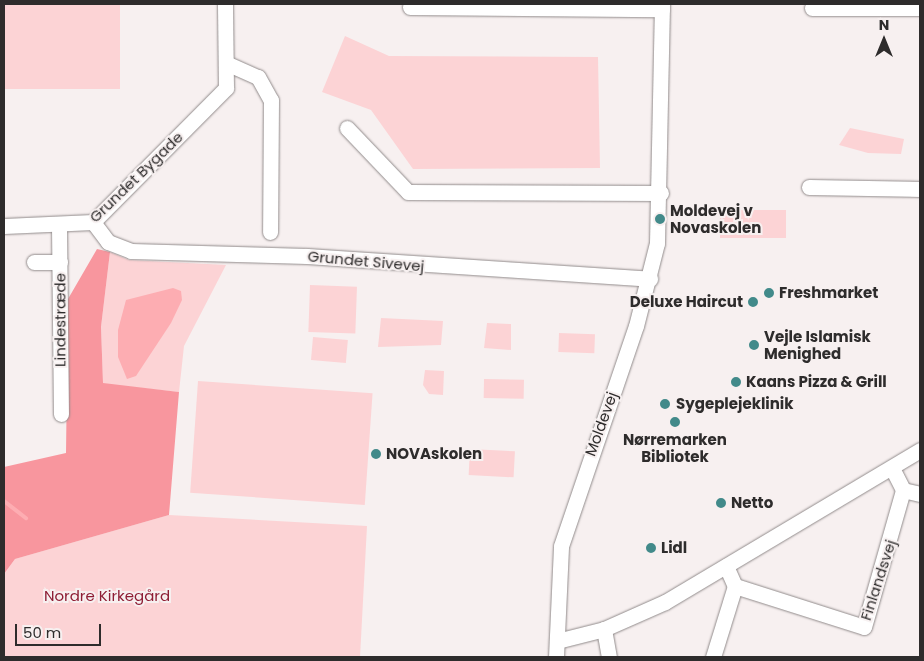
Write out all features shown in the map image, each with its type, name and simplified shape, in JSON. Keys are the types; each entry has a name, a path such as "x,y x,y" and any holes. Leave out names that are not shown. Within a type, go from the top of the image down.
{"street":[{"name":"Grundet Bygade","path":"4,226 59,226 93,222 226,88 225,4"},
{"name":"Moldevej","path":"410,7 662,6 661,193 650,279 569,515 559,557 556,657"},
{"path":"812,8 920,8"},
{"path":"226,63 258,77 271,100 270,232"},
{"path":"347,128 408,192 661,193"},
{"path":"809,187 920,188"},
{"name":"Grundet Sivevej","path":"93,222 108,242 131,251 307,256 650,279"},
{"name":"Lindestræde","path":"59,226 61,414"},
{"path":"34,262 60,262"},
{"path":"556,641 604,629 665,602 920,450"},
{"path":"892,468 903,490 920,494"},
{"name":"Finlandsvej","path":"735,586 864,627 903,490"},
{"path":"713,657 735,586 726,566"},
{"path":"604,629 609,657"}],"green space":[{"path":"4,4 120,4 120,89 4,89"},
{"path":"345,36 389,56 598,57 600,168 413,169 371,110 322,92"},
{"path":"850,128 904,139 901,154 868,153 839,145"},
{"path":"720,210 786,210 786,238 720,238"},
{"path":"110,252 129,260 226,265 184,346 179,392 103,384 101,327"},
{"path":"310,285 357,287 355,334 308,332"},
{"path":"381,318 443,321 441,345 378,347"},
{"path":"487,323 511,324 511,350 484,348"},
{"path":"559,333 595,334 594,353 558,352"},
{"path":"313,337 348,340 346,363 311,360"},
{"path":"425,370 444,371 443,395 429,394 423,385"},
{"path":"484,379 524,380 524,399 484,398"},
{"path":"198,381 373,393 365,505 190,493"},
{"path":"470,449 515,451 514,477 469,475"},
{"name":"Nordre Kirkegård","path":"169,515 367,526 360,657 4,657 4,574 15,559"}],"shaded area":[{"path":"97,249 110,252 101,327 103,383 179,392 169,515 15,559 4,574 4,467 66,453 68,299"},
{"path":"173,288 181,291 182,300 171,323 136,376 127,379 118,357 118,330 126,300"}],"waterway":[{"path":"4,501 26,518"}],"place":[{"name":"Moldevej v Novaskolen","path":"660,219"},
{"name":"Freshmarket","path":"769,293"},
{"name":"Deluxe Haircut","path":"753,302"},
{"name":"Vejle Islamisk Menighed","path":"754,345"},
{"name":"Kaans Pizza & Grill","path":"736,382"},
{"name":"Sygeplejeklinik","path":"665,404"},
{"name":"Nørremarken Bibliotek","path":"675,422"},
{"name":"NOVAskolen","path":"376,454"},
{"name":"Netto","path":"721,503"},
{"name":"Lidl","path":"651,548"}]}
